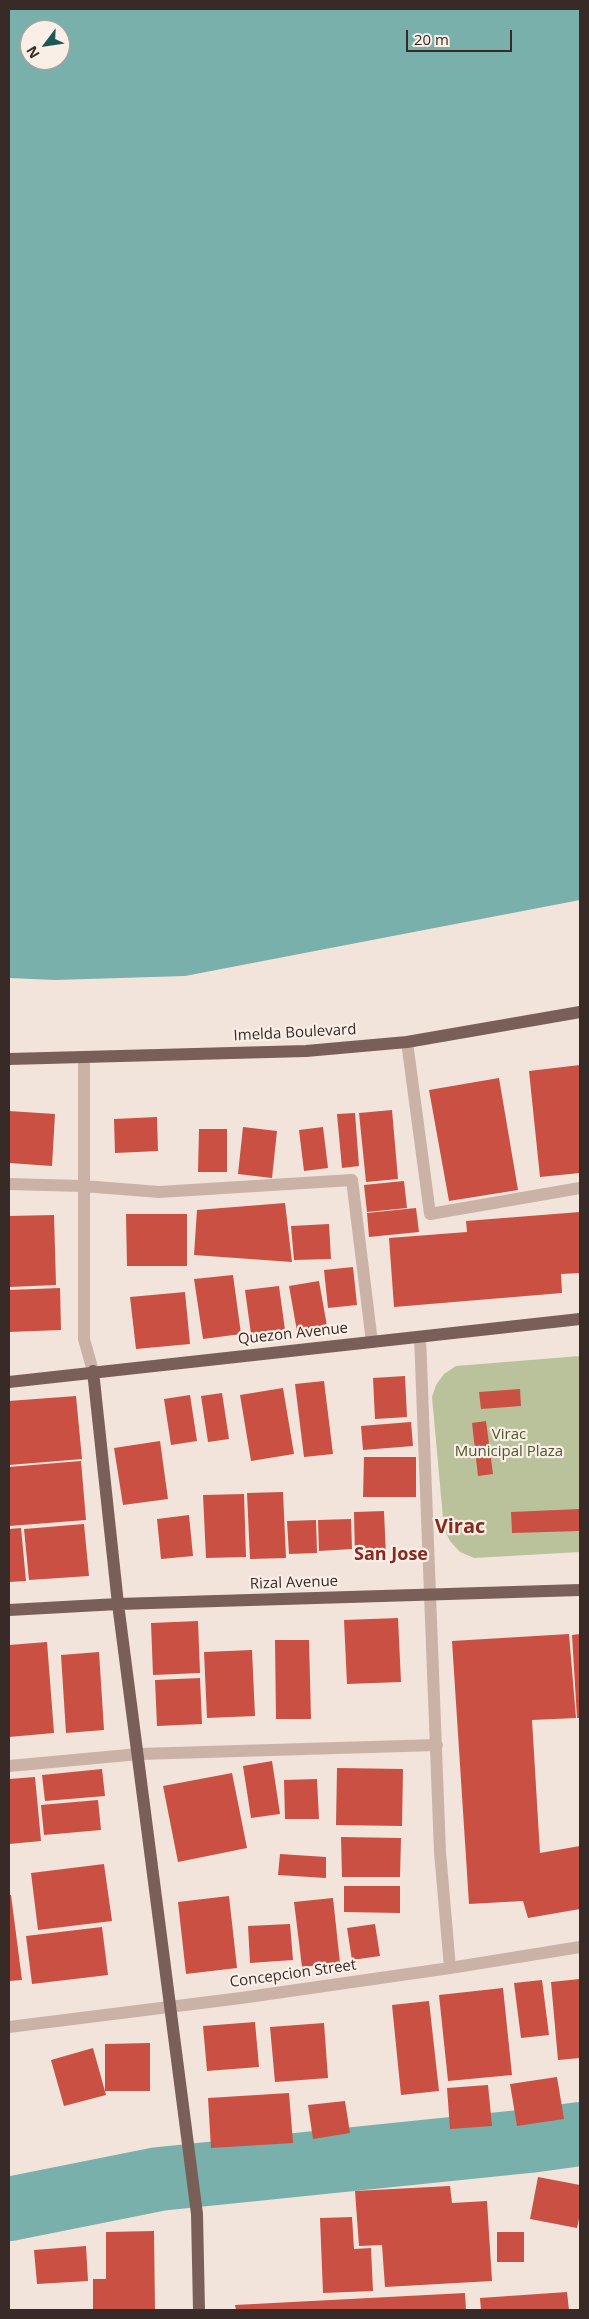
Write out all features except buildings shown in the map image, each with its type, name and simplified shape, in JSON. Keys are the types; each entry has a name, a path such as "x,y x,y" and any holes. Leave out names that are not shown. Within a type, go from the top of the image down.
{"main road":[{"name":"Imelda Boulevard","path":"9,1059 306,1051 407,1042 580,1012"},
{"name":"Quezon Avenue","path":"9,1382 93,1371 580,1319"},
{"path":"93,1371 118,1604 139,1754 197,2214 199,2310"},
{"name":"Rizal Avenue","path":"9,1610 118,1604 580,1590"}],"street":[{"path":"407,1042 430,1214 580,1188"},
{"path":"84,1057 84,1339 93,1371"},
{"path":"9,1184 83,1186 159,1192 352,1180 372,1342"},
{"path":"420,1337 440,1852 450,1968"},
{"path":"9,1766 139,1754 437,1746"},
{"name":"Concepcion Street","path":"9,2027 450,1968 580,1947"}],"green space":[{"name":"Virac Municipal Plaza","path":"580,1356 580,1552 474,1558 460,1552 450,1541 444,1529 432,1397 436,1385 444,1374 456,1366"}],"water":[{"path":"9,9 580,9 580,900 185,976 55,980 9,978"}],"waterway":[{"path":"9,2209 159,2179 529,2141 580,2134"}],"district":[{"name":"Virac","path":"460,1527"},
{"name":"San Jose","path":"391,1555"}]}
